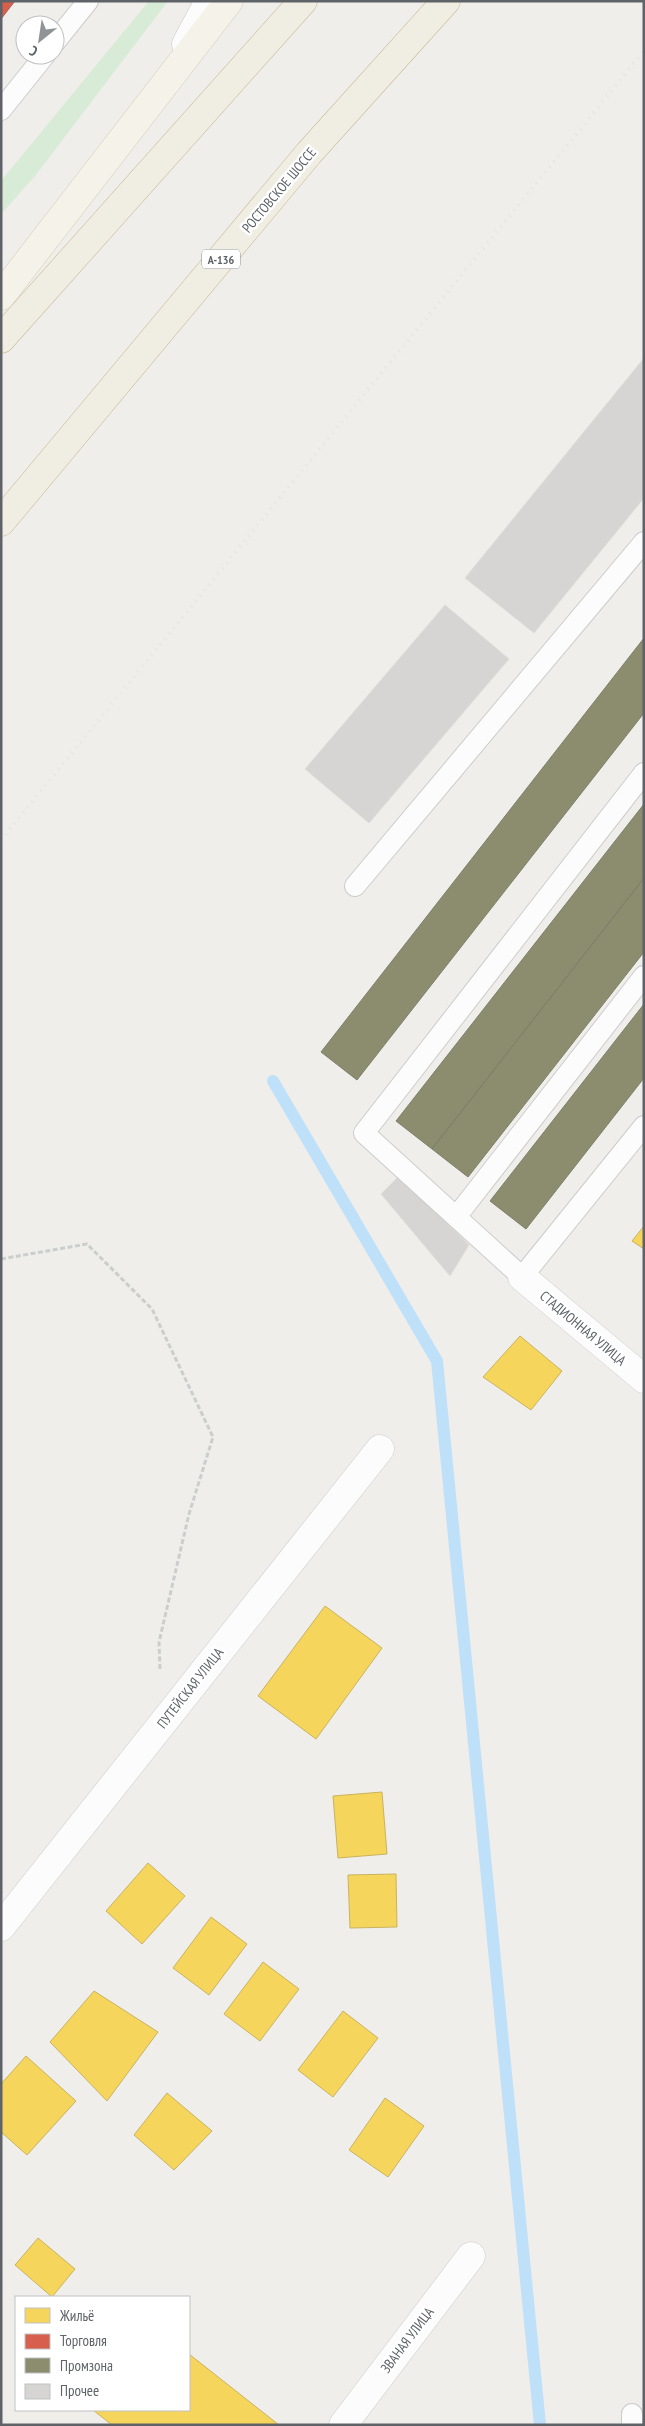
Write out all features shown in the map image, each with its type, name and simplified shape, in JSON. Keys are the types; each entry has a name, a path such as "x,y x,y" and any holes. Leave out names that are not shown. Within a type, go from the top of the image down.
{"highway":[{"path":"1,339 304,1"},
{"name":"РОСТОВСКОЕ ШОССЕ","path":"1,522 309,154 446,1"}],"main road":[{"path":"1,296 229,1"}],"street":[{"path":"163,88 209,1"},
{"name":"СТАДИОННАЯ УЛИЦА","path":"522,1277 644,1378"},
{"name":"ПУТЕЙСКАЯ УЛИЦА","path":"1,1928 380,1449"},
{"name":"ЗВАНАЯ УЛИЦА","path":"343,2425 471,2256"}],"lane":[{"path":"65,30 88,1"},
{"path":"1,110 37,65"},
{"path":"355,886 644,542"},
{"path":"644,773 364,1133 522,1277 644,1126"},
{"path":"456,1218 644,976"}],"path":[{"path":"1,1260 87,1244 152,1309 213,1436 189,1514 159,1642 161,1725"}],"green space":[{"path":"149,1 168,1 35,176 1,214 1,181"}],"building: Жильё":[{"path":"644,1226 644,1249 632,1241"},
{"path":"520,1336 562,1371 531,1410 483,1377"},
{"path":"325,1606 382,1648 316,1739 258,1696"},
{"path":"382,1792 387,1854 338,1858 333,1796"},
{"path":"148,1863 185,1896 142,1944 106,1911"},
{"path":"396,1874 397,1927 350,1928 348,1875"},
{"path":"211,1917 247,1944 209,1995 173,1968"},
{"path":"263,1962 299,1989 260,2041 224,2014"},
{"path":"94,1991 158,2032 107,2101 50,2042"},
{"path":"343,2011 378,2038 333,2097 298,2070"},
{"path":"26,2056 76,2101 27,2155 1,2132 1,2084"},
{"path":"167,2093 212,2131 174,2170 134,2135"},
{"path":"385,2098 424,2126 388,2177 349,2150"},
{"path":"38,2238 75,2269 51,2296 15,2265"},
{"path":"190,2355 279,2425 112,2425 94,2411 190,2411"}],"building: Торговля":[{"path":"1,1 15,1 1,19"}],"building: Промзона":[{"path":"644,638 644,713 357,1080 321,1052"},
{"path":"644,804 644,878 432,1149 396,1121"},
{"path":"644,878 644,952 468,1177 432,1149"},
{"path":"644,1004 644,1078 526,1229 490,1201"}],"building: Прочее":[{"path":"644,358 644,498 534,633 465,578"},
{"path":"445,605 509,659 369,823 305,769"},
{"path":"399,1176 469,1245 450,1276 381,1194"}],"waterway":[{"path":"273,1081 437,1361 540,2425"}],"railway":[{"path":"1,840 644,51"}]}
